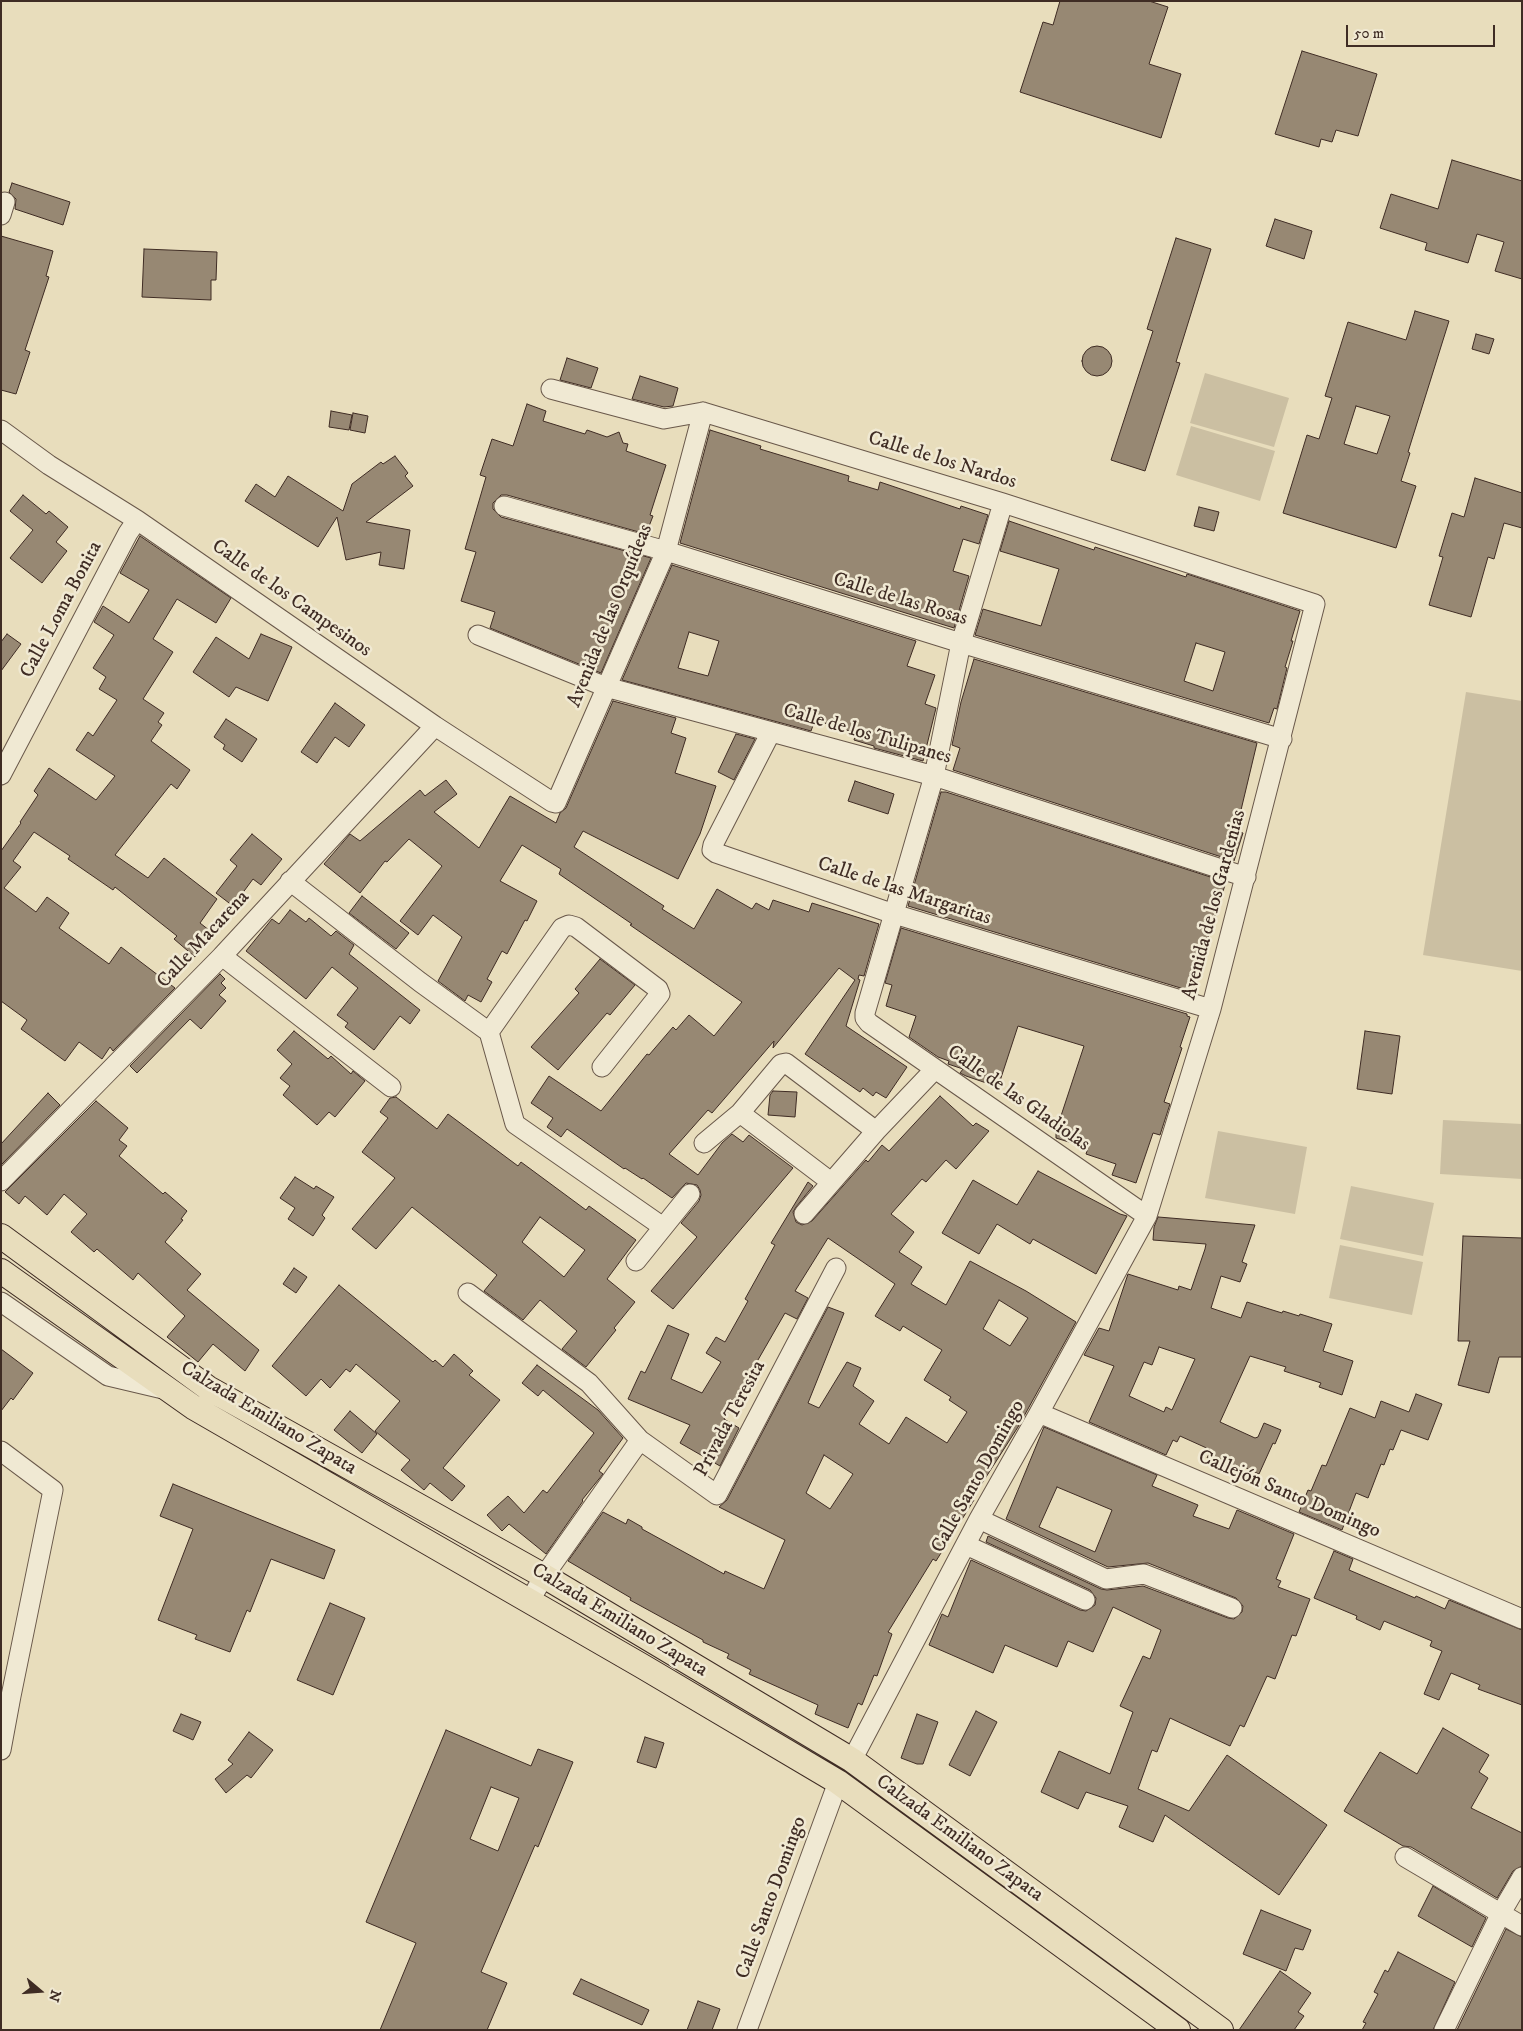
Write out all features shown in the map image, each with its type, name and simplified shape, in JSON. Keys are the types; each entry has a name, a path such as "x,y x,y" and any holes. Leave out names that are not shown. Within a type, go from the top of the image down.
{"main road":[{"name":"Calzada Emiliano Zapata","path":"1,1236 208,1388 544,1576 852,1760 1221,2030"},
{"name":"Calzada Emiliano Zapata","path":"1,1271 193,1407 838,1782 1178,2030"},
{"path":"1003,1903 1017,1882"}],"street":[{"name":"Calle de los Nardos","path":"551,389 664,419 703,412 1003,503 1315,604"},
{"name":"Avenida de las Orquídeas","path":"556,803 666,551 703,412"},
{"name":"Calle de los Campesinos","path":"1,430 49,465 137,520 435,726 556,803"},
{"path":"894,914 934,776 961,643 1003,503"},
{"name":"Calle de las Rosas","path":"504,506 666,551 961,643 1282,739"},
{"name":"Calle Loma Bonita","path":"1,775 128,533 137,520"},
{"name":"Avenida de los Gardenias","path":"1147,1216 1210,1009 1282,739 1315,604"},
{"name":"Calle de los Tulipanes","path":"478,636 606,687 934,776 1246,877"},
{"name":"Calle Macarena","path":"1,1180 222,956 435,726"},
{"name":"Calle de las Margaritas","path":"771,732 713,845 712,850 716,853 894,914 1210,1009"},
{"path":"290,881 420,982 489,1032 515,1124 663,1227"},
{"name":"Calle de las Gladiolas","path":"894,914 865,1013 869,1023 1147,1216"},
{"path":"489,1032 562,928 570,925 576,927 658,989 660,994 602,1067"},
{"path":"222,956 391,1086"},
{"path":"704,1143 740,1113 781,1064 786,1063 876,1132"},
{"path":"804,1214 876,1132 935,1069"},
{"path":"740,1113 831,1182"},
{"path":"636,1261 690,1194"},
{"name":"Calle Santo Domingo","path":"852,1760 978,1519 1039,1413 1147,1216"},
{"name":"Privada Teresita","path":"640,1440 716,1495 836,1268"},
{"path":"468,1293 589,1383 640,1440 544,1576 529,1602"},
{"path":"1,1302 108,1376 170,1391"},
{"name":"Callejón Santo Domingo","path":"1039,1413 1522,1619"},
{"path":"1,1451 53,1490 6,1692 1,1750"},
{"path":"978,1519 1106,1578 1144,1574 1232,1608"},
{"path":"966,1545 1084,1600"},
{"name":"Calle Santo Domingo","path":"747,2030 838,1782"},
{"path":"1405,1857 1522,1926"},
{"path":"1444,2030 1501,1913 1522,1877"}],"shaded area":[{"path":"1205,373 1289,398 1274,447 1190,423"},
{"path":"1191,426 1275,451 1260,501 1176,475"},
{"path":"1466,692 1522,701 1522,971 1423,955"},
{"path":"1443,1120 1522,1124 1522,1179 1440,1174"},
{"path":"1218,1131 1307,1147 1295,1214 1205,1198"},
{"path":"1351,1186 1434,1203 1423,1256 1340,1239"},
{"path":"1340,1245 1423,1262 1412,1315 1329,1298"}],"building":[{"path":"1060,1 1149,1 1168,7 1149,64 1181,74 1161,138 1020,92 1043,22 1053,25"},
{"path":"1302,51 1377,74 1358,136 1336,130 1332,142 1321,139 1319,147 1275,134"},
{"path":"1452,160 1522,181 1522,279 1495,271 1504,242 1477,234 1468,263 1425,250 1427,243 1380,228 1391,194 1438,209"},
{"path":"12,183 70,202 63,225 15,209 16,199 9,192"},
{"path":"1275,219 1312,231 1304,259 1266,246"},
{"path":"1,236 53,251 46,276 49,277 25,350 30,352 16,394 1,390"},
{"path":"1176,238 1211,249 1176,362 1180,363 1145,471 1111,460 1153,331 1147,329"},
{"path":"144,249 217,252 216,280 211,280 211,300 142,297"},
{"path":"1415,311 1449,321 1408,452 1410,453 1401,481 1416,486 1396,548 1283,513 1307,435 1319,439 1332,398 1325,396 1348,322 1406,340","holes":["1356,406 1390,416 1377,454 1344,444"]},
{"path":"1476,334 1494,339 1489,354 1472,349"},
{"path":"1097,346 1108,350 1112,361 1108,372 1097,376 1086,372 1082,361 1086,350"},
{"path":"567,358 598,368 591,388 560,380"},
{"path":"640,376 678,388 673,406 664,407 632,399"},
{"path":"527,404 546,411 543,421 585,434 587,430 607,437 619,432 623,443 628,444 626,451 666,465 650,515 653,516 646,534 507,495 501,495 493,503 493,509 501,517 651,558 601,673 490,628 495,612 461,601 476,552 465,549 486,477 480,475 492,439 513,446"},
{"path":"331,411 352,415 349,430 329,427"},
{"path":"353,413 368,416 365,433 350,430"},
{"path":"710,430 761,446 760,449 849,476 848,481 878,490 880,482 960,509 961,506 988,515 979,544 963,539 953,571 969,576 954,628 680,543"},
{"path":"395,456 408,473 405,476 413,486 366,522 410,530 404,569 379,565 381,552 346,560 337,517 318,547 245,501 256,484 275,497 288,476 343,511 352,484 381,462 383,464"},
{"path":"1475,478 1522,493 1522,528 1504,523 1494,559 1488,557 1471,617 1429,605 1443,557 1439,556 1452,513 1464,517"},
{"path":"23,495 46,514 49,511 68,527 56,542 67,551 42,583 10,558 33,530 10,511"},
{"path":"1199,507 1219,512 1214,531 1194,526"},
{"path":"1009,521 1094,550 1095,547 1186,577 1187,574 1300,611 1291,641 1293,641 1285,667 1287,668 1277,709 1274,708 1269,723 975,635 983,609 1041,626 1059,569 1000,551","holes":["1196,643 1225,652 1213,691 1184,681"]},
{"path":"140,536 231,598 216,623 177,599 153,639 173,652 143,699 164,713 158,722 162,725 151,741 190,770 177,789 171,784 115,855 148,878 164,858 217,899 200,923 214,934 195,957 174,939 177,936 115,887 113,890 68,859 70,856 34,832 13,861 21,867 4,888 36,912 47,897 69,913 59,928 109,964 121,947 175,988 113,1051 110,1047 102,1059 79,1042 65,1061 21,1029 27,1020 1,1001 1,851 38,795 34,791 49,768 96,800 115,776 76,750 88,732 93,736 117,700 99,689 106,677 93,668 114,635 94,622 103,606 129,623 149,590 120,573"},
{"path":"672,565 916,641 907,666 935,675 925,704 936,708 923,761 874,748 874,746 854,740 856,733 815,720 811,731 622,680","holes":["689,632 719,641 708,676 678,668"]},
{"path":"7,634 21,644 1,671 1,642"},
{"path":"261,634 292,647 268,701 236,687 229,697 193,672 216,637 249,659"},
{"path":"974,659 1257,743 1236,831 1243,833 1234,861 953,770 960,748 952,745 961,702"},
{"path":"613,701 676,718 671,733 686,738 675,773 716,786 700,834 678,879 583,831 574,847 664,906 662,909 694,929 717,889 752,909 756,903 769,910 773,900 809,912 812,903 879,924 864,976 859,975 858,979 860,980 846,1026 907,1067 886,1098 876,1092 873,1096 863,1088 860,1092 805,1054 855,980 839,968 773,1048 774,1041 712,1113 708,1110 669,1154 698,1175 722,1143 732,1134 743,1142 749,1135 793,1168 673,1309 651,1291 697,1237 681,1223 699,1201 701,1195 697,1185 686,1183 672,1198 643,1178 624,1169 567,1129 561,1137 547,1127 553,1118 531,1103 549,1076 601,1111 647,1054 649,1055 673,1027 676,1030 689,1015 714,1036 742,1002 559,874 561,869 522,845 500,881 537,901 507,954 502,951 487,979 492,982 481,1002 468,995 465,1001 438,981 462,937 433,915 418,935 400,921 442,866 409,839 387,862 385,861 360,893 324,864 350,834 360,841 420,790 425,796 446,780 457,794 434,812 479,848 510,796 556,823 560,813 566,808"},
{"path":"335,703 365,725 349,747 335,737 317,763 301,752"},
{"path":"226,719 257,739 242,762 223,749 225,745 214,737"},
{"path":"736,734 755,739 734,780 718,772"},
{"path":"855,781 894,794 888,814 848,801"},
{"path":"941,792 946,792 1226,882 1198,969 1201,970 1194,992 908,906"},
{"path":"252,834 282,859 261,885 253,879 233,906 216,893 237,866 230,860"},
{"path":"362,896 409,933 396,949 349,913"},
{"path":"290,910 306,922 309,918 331,936 336,931 354,945 349,954 420,1010 410,1024 400,1016 374,1050 345,1027 348,1023 337,1015 358,988 332,967 306,999 246,951 272,919 279,924"},
{"path":"901,928 1187,1014 1190,1017 1164,1102 1170,1104 1160,1135 1153,1133 1136,1183 1112,1175 1116,1164 1086,1154 1088,1148 1056,1138 1056,1131 1084,1046 1018,1026 998,1087 960,1073 963,1069 948,1064 949,1061 938,1057 909,1037 916,1016 886,1006 892,985 885,983"},
{"path":"600,959 635,985 610,1015 607,1013 558,1070 531,1047 579,993 575,989"},
{"path":"220,974 225,979 221,983 226,988 219,995 226,1001 201,1029 190,1019 137,1073 130,1066"},
{"path":"294,1031 328,1059 331,1056 351,1074 353,1071 365,1081 335,1117 329,1112 317,1125 283,1095 290,1086 280,1078 292,1064 277,1050"},
{"path":"1365,1031 1400,1036 1392,1094 1357,1089"},
{"path":"773,1091 797,1092 795,1117 768,1115 770,1095"},
{"path":"48,1093 60,1105 1,1165 1,1144"},
{"path":"940,1096 973,1126 976,1123 989,1131 956,1169 946,1160 926,1182 922,1179 891,1214 914,1232 899,1252 922,1267 911,1284 946,1305 970,1261 1026,1291 1076,1322 1018,1427 972,1499 974,1500 936,1561 933,1559 888,1632 892,1634 877,1676 874,1675 862,1705 858,1703 848,1728 815,1714 818,1705 749,1674 751,1670 727,1658 729,1654 703,1642 703,1640 630,1600 631,1598 568,1561 603,1512 626,1524 628,1519 642,1527 642,1529 724,1574 725,1571 764,1589 785,1540 719,1507 727,1500 828,1307 844,1313 808,1403 819,1408 847,1362 861,1368 853,1386 874,1401 859,1424 889,1444 906,1417 947,1443 967,1412 949,1400 951,1397 924,1380 942,1350 903,1326 900,1331 875,1316 895,1284 828,1238 795,1291 808,1298 797,1319 785,1313 724,1419 739,1428 720,1466 680,1443 690,1425 628,1399 641,1371 645,1373 668,1325 689,1334 671,1379 702,1393 721,1362 706,1353 716,1337 725,1342 748,1301 745,1299 775,1245 771,1243 808,1182 813,1186 793,1212 796,1222 802,1225 812,1221 866,1160 868,1162 882,1145 889,1151","holes":["999,1300 1028,1318 1010,1346 983,1329","824,1455 853,1474 830,1509 806,1493"]},
{"path":"396,1097 437,1129 448,1114 518,1166 521,1162 586,1210 589,1206 636,1240 607,1279 635,1302 614,1328 616,1330 586,1367 562,1349 577,1331 540,1300 523,1320 484,1291 497,1275 412,1207 376,1249 352,1229 395,1178 362,1152 388,1118 380,1112 390,1098","holes":["540,1217 585,1250 564,1277 522,1242"]},
{"path":"96,1101 128,1128 119,1140 127,1146 119,1156 163,1194 165,1192 187,1211 181,1219 183,1220 165,1242 201,1274 187,1290 259,1350 245,1371 213,1344 198,1362 167,1337 185,1316 138,1273 133,1280 97,1249 94,1252 71,1232 87,1214 64,1194 47,1215 25,1196 19,1204 5,1192"},
{"path":"1038,1171 1127,1216 1096,1274 1033,1239 1030,1244 997,1224 979,1254 942,1233 973,1180 1017,1205"},
{"path":"295,1177 314,1189 316,1186 334,1197 322,1215 325,1218 313,1236 288,1219 295,1208 280,1198"},
{"path":"1158,1217 1255,1225 1242,1262 1247,1264 1240,1282 1221,1276 1211,1308 1241,1318 1247,1302 1282,1313 1283,1311 1299,1316 1300,1314 1332,1324 1323,1351 1353,1361 1342,1395 1319,1387 1321,1383 1284,1371 1286,1367 1250,1356 1220,1422 1255,1438 1258,1437 1264,1423 1281,1430 1259,1474 1242,1466 1239,1472 1207,1458 1211,1450 1180,1436 1177,1442 1173,1440 1166,1455 1089,1422 1114,1366 1084,1355 1099,1328 1109,1331 1128,1274 1178,1290 1179,1286 1191,1290 1205,1249 1206,1244 1153,1240 1154,1227","holes":["1159,1347 1195,1359 1172,1410 1166,1407 1164,1412 1129,1396 1144,1362 1152,1365"]},
{"path":"1463,1236 1522,1238 1522,1357 1499,1357 1489,1393 1458,1385 1470,1341 1458,1341"},
{"path":"294,1268 307,1277 296,1293 283,1284"},
{"path":"339,1285 433,1362 435,1360 443,1367 454,1354 473,1371 469,1375 500,1400 443,1468 465,1486 452,1501 430,1483 424,1490 401,1470 410,1460 375,1431 400,1401 356,1364 350,1372 346,1369 330,1388 321,1379 306,1396 272,1366"},
{"path":"1,1349 33,1373 13,1400 11,1398 1,1411"},
{"path":"537,1365 598,1410 623,1438 599,1471 603,1474 582,1500 546,1554 509,1524 502,1531 487,1515 508,1496 524,1513 543,1490 547,1493 594,1433 543,1390 538,1396 522,1383"},
{"path":"1416,1394 1442,1404 1428,1440 1401,1430 1393,1450 1390,1449 1384,1465 1381,1464 1368,1498 1356,1493 1342,1530 1299,1512 1308,1490 1311,1491 1322,1465 1326,1466 1350,1408 1375,1418 1381,1401 1409,1412"},
{"path":"350,1411 377,1434 362,1453 334,1430"},
{"path":"1044,1427 1157,1475 1152,1486 1198,1505 1193,1516 1229,1529 1237,1510 1294,1534 1276,1579 1281,1581 1278,1587 1310,1599 1296,1636 1292,1635 1275,1679 1267,1676 1244,1727 1240,1725 1230,1746 1170,1718 1157,1752 1152,1750 1138,1789 1189,1811 1227,1755 1327,1825 1279,1895 1165,1815 1153,1842 1119,1827 1128,1806 1086,1792 1078,1809 1041,1792 1059,1751 1110,1774 1133,1712 1120,1706 1143,1656 1150,1659 1161,1630 1113,1607 1093,1652 1068,1641 1057,1667 1005,1645 993,1673 929,1645 942,1614 948,1617 971,1560 1080,1610 1086,1611 1095,1605 1096,1598 1090,1590 986,1542 988,1536 1101,1589 1143,1586 1234,1619 1242,1612 1243,1606 1236,1598 1148,1563 1108,1567 1006,1519","holes":["1057,1487 1112,1510 1095,1552 1039,1527"]},
{"path":"173,1484 335,1550 324,1579 271,1559 250,1612 247,1610 230,1652 195,1639 197,1635 158,1620 193,1529 160,1516"},
{"path":"1334,1551 1353,1559 1349,1570 1415,1598 1416,1596 1445,1609 1449,1600 1522,1630 1522,1705 1478,1689 1480,1685 1451,1673 1439,1700 1424,1694 1442,1651 1430,1646 1432,1641 1384,1621 1380,1630 1356,1619 1357,1616 1314,1598"},
{"path":"330,1603 365,1618 333,1695 297,1680"},
{"path":"976,1711 997,1722 970,1776 949,1765"},
{"path":"181,1714 201,1722 193,1740 173,1731"},
{"path":"917,1714 938,1722 923,1764 917,1764 901,1758"},
{"path":"1443,1728 1489,1755 1479,1772 1488,1778 1471,1808 1522,1833 1522,1866 1513,1871 1497,1898 1411,1847 1403,1846 1344,1811 1380,1752 1417,1774"},
{"path":"446,1730 531,1766 538,1749 573,1762 538,1847 535,1845 481,1972 507,1983 487,2030 380,2030 416,1943 366,1922","holes":["491,1787 519,1798 498,1851 470,1839"]},
{"path":"249,1732 273,1750 251,1778 247,1775 226,1793 215,1779 233,1764 228,1760"},
{"path":"645,1737 664,1743 656,1768 637,1762"},
{"path":"1433,1886 1486,1918 1472,1947 1418,1916"},
{"path":"1261,1910 1311,1930 1303,1950 1295,1948 1286,1971 1243,1954"},
{"path":"1506,1929 1522,1937 1522,2030 1457,2030"},
{"path":"1398,1952 1455,1982 1433,2030 1362,2030 1366,2023 1363,2022 1378,1994 1374,1992 1385,1970 1388,1972"},
{"path":"1280,1971 1311,1993 1298,2012 1304,2016 1294,2030 1239,2030"},
{"path":"581,1979 649,2010 642,2025 573,1994"},
{"path":"698,2001 720,2009 712,2030 687,2030"}]}
